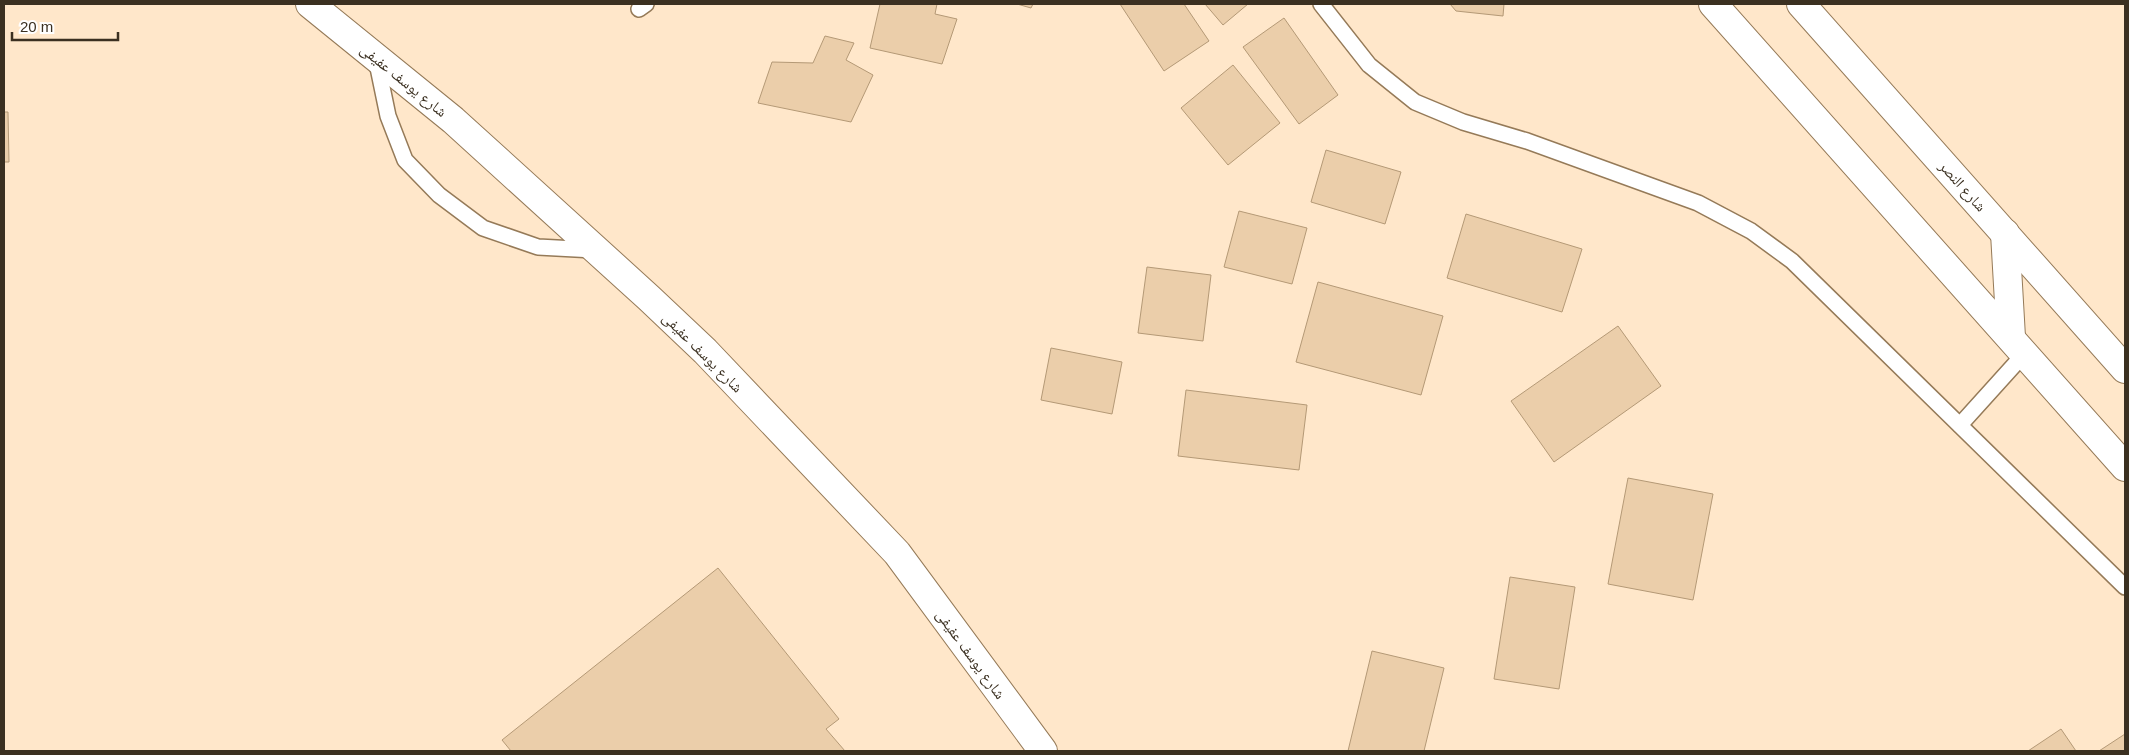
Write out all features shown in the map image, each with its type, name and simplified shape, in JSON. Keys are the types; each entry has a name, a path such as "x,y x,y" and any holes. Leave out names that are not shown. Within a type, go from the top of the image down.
{"street":[{"name":"شارع يوسف عفيفى","path":"310,4 453,120 705,351 897,553 1043,751"},
{"path":"1713,4 2125,467"},
{"name":"شارع النصر","path":"1801,4 2125,369"},
{"path":"2005,233 2018,345"}],"lane":[{"path":"1321,4 1369,65 1415,102 1463,122 1526,141 1698,203 1751,231 1792,261 2125,587"},
{"path":"376,57 388,116 405,160 439,195 483,228 538,247 596,250"},
{"path":"1960,425 2018,345"}],"building":[{"path":"880,4 937,4 935,14 957,19 942,64 870,48"},
{"path":"1017,4 1033,4 1031,8"},
{"path":"1120,4 1184,4 1209,41 1164,71"},
{"path":"1205,4 1248,4 1223,25"},
{"path":"1450,4 1504,4 1503,16 1456,11"},
{"path":"1284,18 1338,95 1299,124 1243,47"},
{"path":"825,36 854,43 846,60 873,75 851,122 758,103 772,62 813,63"},
{"path":"1233,65 1280,123 1228,165 1181,108"},
{"path":"4,112 8,112 9,162 4,162"},
{"path":"1326,150 1401,172 1385,224 1311,202"},
{"path":"1239,211 1307,228 1292,284 1224,267"},
{"path":"1466,214 1582,249 1562,312 1447,278"},
{"path":"1147,267 1211,275 1203,341 1138,333"},
{"path":"1318,282 1443,316 1421,395 1296,362"},
{"path":"1618,326 1661,386 1554,462 1511,401"},
{"path":"1051,348 1122,362 1112,414 1041,400"},
{"path":"1186,390 1307,405 1299,470 1178,456"},
{"path":"1628,478 1713,494 1693,600 1608,584"},
{"path":"718,568 839,719 826,729 845,751 511,751 502,740"},
{"path":"1510,577 1575,587 1559,689 1494,679"},
{"path":"1372,651 1444,668 1424,751 1348,751"},
{"path":"2061,729 2076,751 2028,751"},
{"path":"2125,734 2125,751 2099,751"}]}
